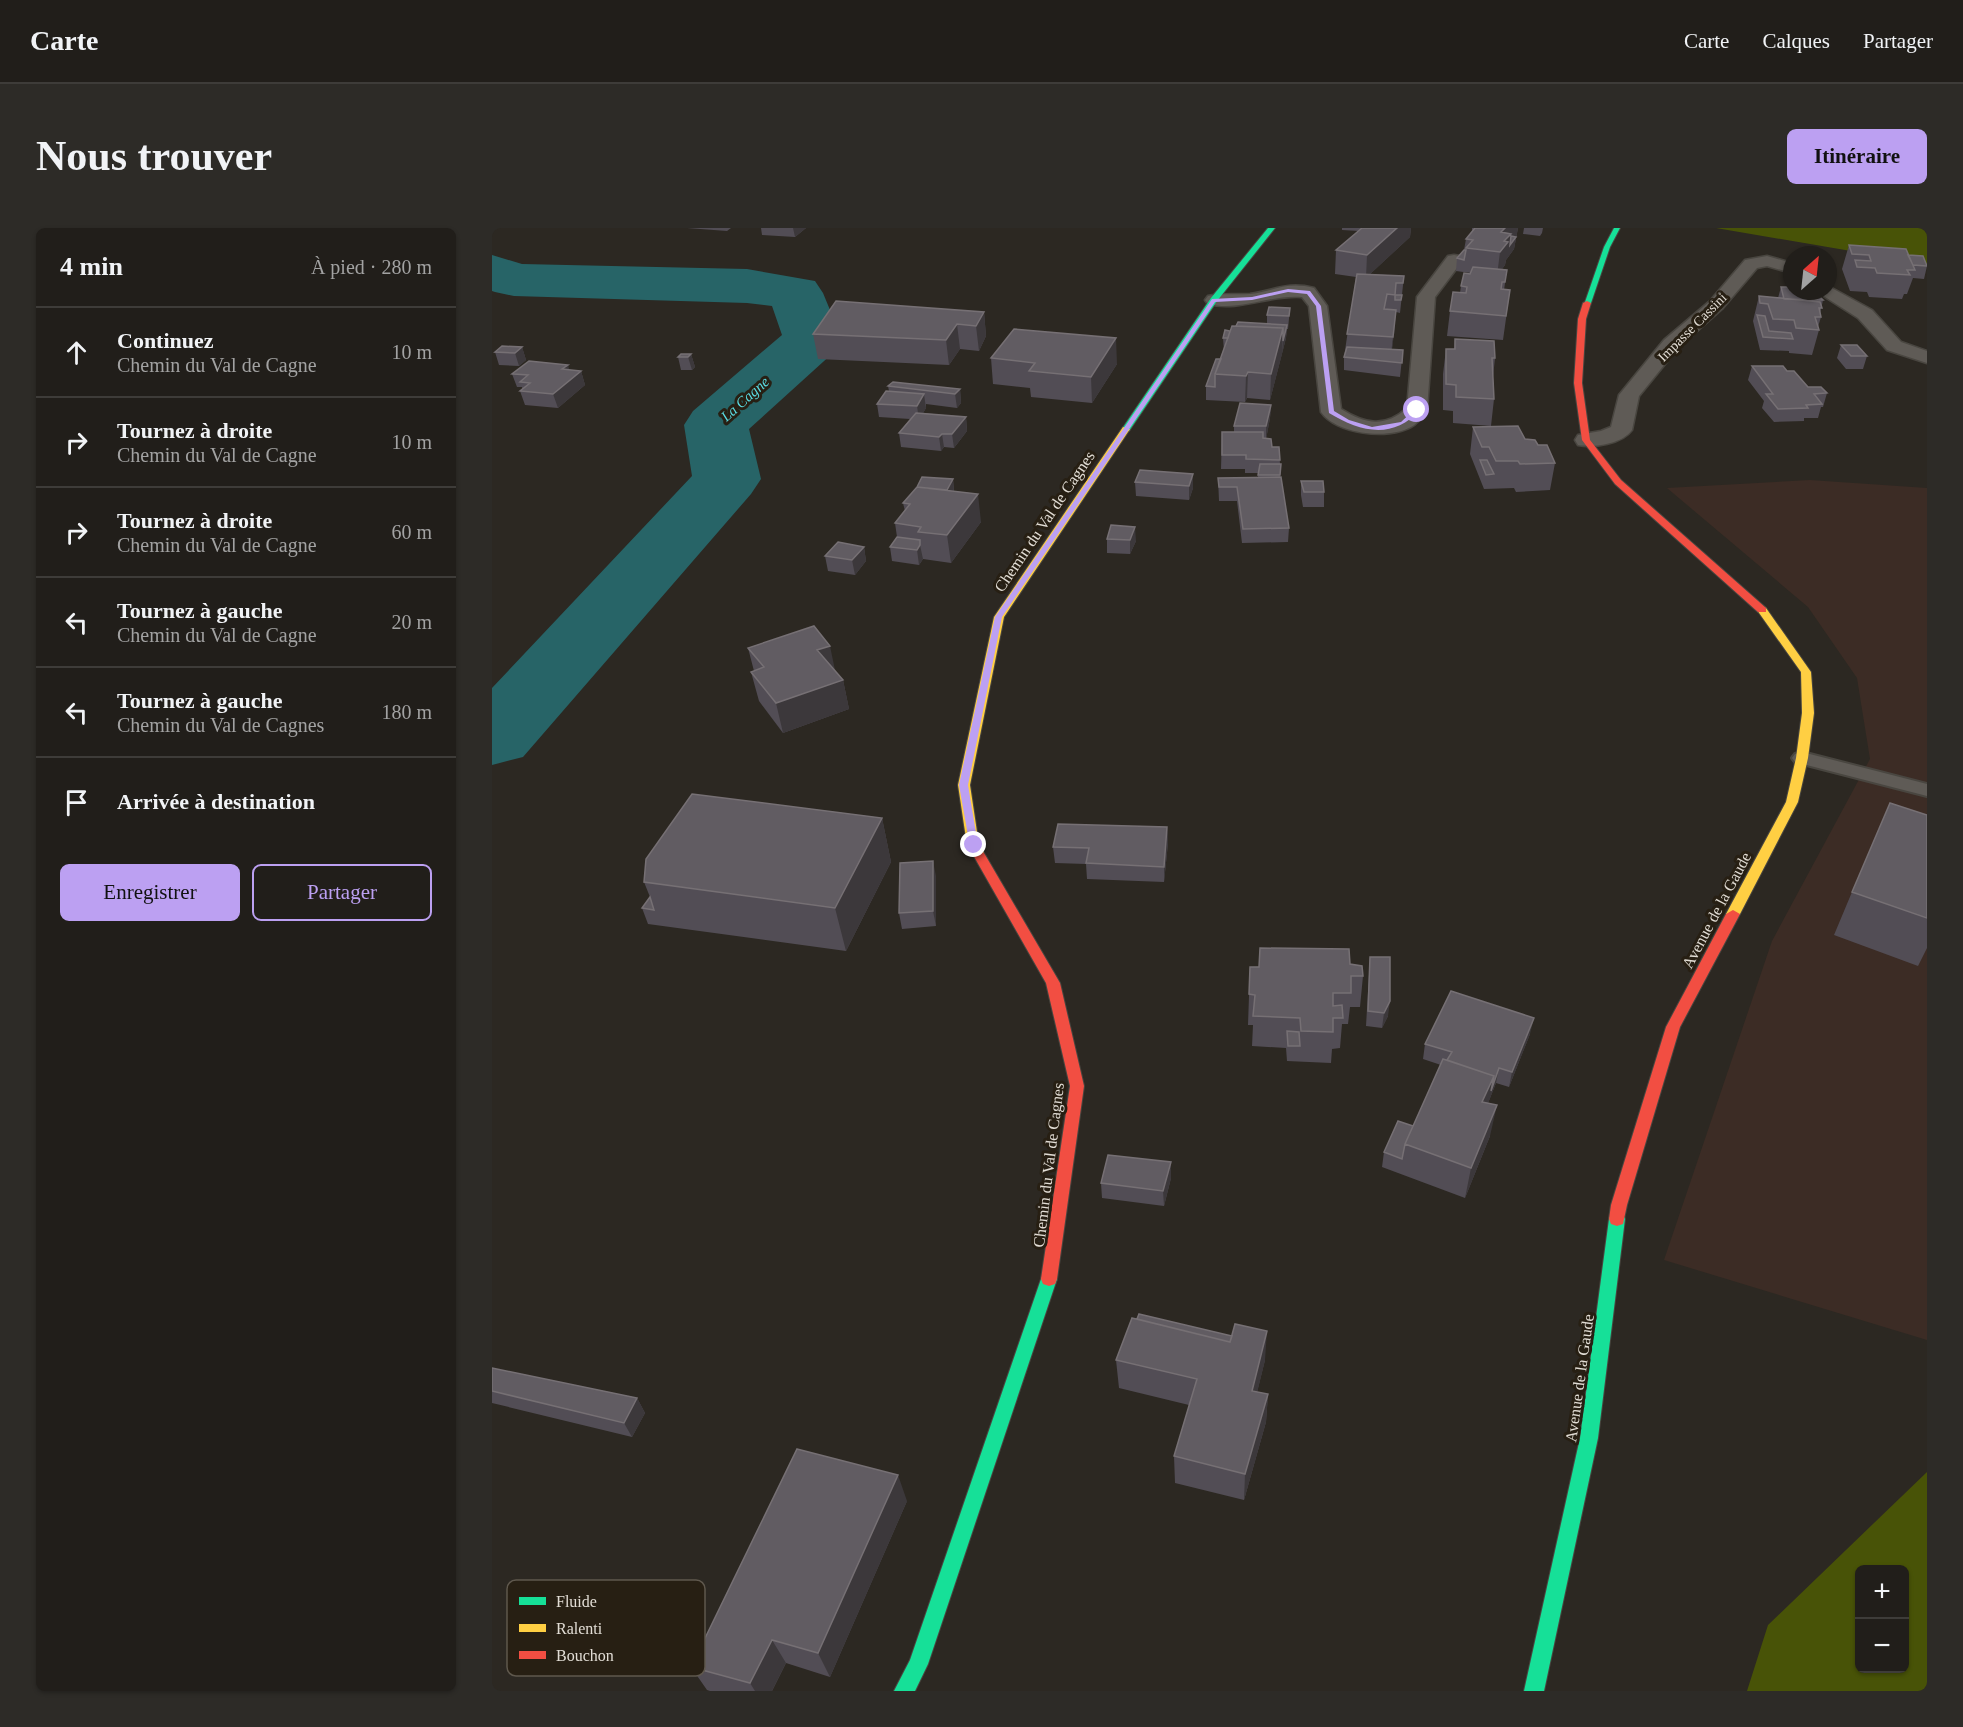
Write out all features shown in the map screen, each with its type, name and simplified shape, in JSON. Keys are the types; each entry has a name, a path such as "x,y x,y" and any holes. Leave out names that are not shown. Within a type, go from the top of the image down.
{"street":[{"name":"Chemin du Val de Cagnes","path":"904,1691 918,1664 1052,1270 1077,1086 1053,983 974,845 963,785 999,617 1214,300 1272,228"},
{"name":"Avenue de la Gaude","path":"1534,1691 1589,1438 1619,1205 1673,1027 1792,802 1802,758 1808,712 1806,672 1768,615 1618,482 1586,440 1578,383 1582,318 1607,247 1617,228"},
{"path":"1214,300 1252,299 1288,291 1308,292 1318,306 1331,412 1347,422 1372,429 1403,423 1417,410 1426,297 1454,260"},
{"name":"Impasse Cassini","path":"1586,440 1606,437 1621,430 1629,395 1671,344 1716,305 1750,264 1767,261 1783,265"},
{"path":"1837,297 1865,314 1894,346 1927,357"}],"lane":[{"path":"1802,758 1927,790"}],"shaded area":[{"path":"1810,480 1927,488 1927,1340 1664,1260 1772,941 1870,759 1857,678 1808,607 1667,488"}],"green space":[{"path":"1716,228 1927,228 1927,264 1837,249 1837,246 1822,246"},
{"path":"1927,1472 1927,1691 1747,1691 1768,1625"}],"building":[{"path":"1362,228 1397,228 1367,255 1336,250"},
{"path":"1475,228 1505,228 1501,232 1511,234 1504,241 1508,242 1500,252 1466,248 1473,240 1466,239"},
{"path":"1511,236 1516,237 1510,245"},
{"path":"1849,245 1906,249 1915,270 1907,270 1910,275 1877,273 1875,268 1857,267 1855,260 1871,261 1869,255 1852,254"},
{"path":"1466,250 1464,260 1457,258"},
{"path":"1908,255 1923,256 1927,266 1913,265"},
{"path":"1473,267 1507,270 1501,289 1510,290 1506,316 1450,311 1453,292 1466,293 1467,287 1461,286 1464,273 1470,274"},
{"path":"1357,274 1404,276 1403,283 1396,283 1395,295 1387,294 1384,309 1396,310 1393,337 1347,334"},
{"path":"1395,295 1402,295 1401,300 1395,300"},
{"path":"1759,296 1820,302 1821,317 1815,317 1819,330 1796,328 1794,320 1773,319 1768,304 1760,303"},
{"path":"836,301 984,312 976,326 957,324 946,340 813,334"},
{"path":"1269,307 1290,308 1289,316 1267,315"},
{"path":"1757,315 1765,316 1769,331 1791,333 1793,339 1763,337"},
{"path":"1238,322 1287,325 1283,341 1283,328 1236,326"},
{"path":"1232,326 1283,328 1271,374 1248,372 1246,376 1215,374"},
{"path":"1014,329 1116,338 1091,377 1029,371 1035,363 991,358"},
{"path":"1225,330 1230,331 1228,338 1223,338"},
{"path":"1455,339 1494,341 1495,358 1492,358 1494,399 1456,397 1456,385 1446,384 1446,349 1455,349"},
{"path":"1841,345 1857,345 1867,356 1851,356"},
{"path":"502,346 522,347 515,353 495,352"},
{"path":"1347,347 1403,350 1402,363 1344,357"},
{"path":"681,354 691,354 688,357 678,357"},
{"path":"1216,359 1221,359 1215,374 1215,387 1206,386"},
{"path":"529,361 568,365 562,369 581,371 553,394 520,391 530,383 520,382 528,375 512,374"},
{"path":"1752,366 1783,366 1787,371 1794,371 1808,387 1821,387 1827,393 1814,394 1822,404 1806,405 1808,408 1778,409 1766,394 1773,394"},
{"path":"893,382 960,389 955,394 888,386"},
{"path":"886,391 924,394 917,406 877,404"},
{"path":"1240,403 1271,405 1266,426 1234,426"},
{"path":"916,413 966,417 952,434 942,434 939,437 899,433"},
{"path":"1518,426 1525,439 1535,440 1538,445 1547,445 1555,463 1520,464 1518,461 1496,461 1489,447 1482,447 1473,427"},
{"path":"1222,432 1263,432 1263,438 1271,439 1272,447 1279,447 1280,460 1246,459 1246,455 1222,455"},
{"path":"1480,460 1487,460 1494,474 1486,475"},
{"path":"1260,464 1281,464 1280,475 1258,475"},
{"path":"1140,470 1193,474 1189,486 1135,482"},
{"path":"922,477 953,479 947,490 917,487"},
{"path":"1281,477 1289,528 1243,529 1237,487 1219,487 1218,478"},
{"path":"1301,481 1323,481 1324,492 1304,492"},
{"path":"917,487 978,494 947,535 918,532 921,527 895,523 910,504 903,503"},
{"path":"1111,525 1135,527 1130,540 1107,539"},
{"path":"897,537 920,540 920,545 917,550 890,547"},
{"path":"838,542 864,547 852,560 825,556"},
{"path":"814,626 830,646 817,650 843,680 776,703 751,672 764,667 748,648"},
{"path":"692,794 882,818 835,908 644,882 646,859"},
{"path":"1890,803 1927,815 1927,918 1852,892"},
{"path":"1058,824 1167,827 1164,867 1086,863 1089,848 1053,847"},
{"path":"933,861 933,911 899,913 900,863"},
{"path":"650,897 654,910 642,908"},
{"path":"1260,948 1349,949 1350,964 1362,966 1363,976 1351,976 1351,993 1333,993 1333,1006 1342,1005 1343,1018 1333,1018 1333,1032 1301,1031 1300,1018 1253,1016 1255,995 1249,994 1250,967 1259,967"},
{"path":"1370,957 1390,957 1390,1001 1384,1013 1368,1011"},
{"path":"1451,991 1534,1018 1512,1072 1499,1068 1491,1091 1494,1076 1447,1060 1452,1052 1425,1044"},
{"path":"1287,1031 1299,1032 1300,1046 1288,1046"},
{"path":"1443,1059 1494,1076 1482,1102 1497,1105 1471,1168 1405,1144"},
{"path":"1398,1121 1413,1126 1405,1144 1402,1159 1384,1152"},
{"path":"1108,1155 1171,1162 1163,1191 1101,1183"},
{"path":"1139,1314 1232,1336 1230,1342 1137,1319"},
{"path":"1132,1318 1230,1342 1235,1324 1267,1331 1252,1391 1268,1394 1245,1474 1174,1456 1197,1379 1116,1360"},
{"path":"492,1368 637,1398 624,1423 492,1391"},
{"path":"797,1449 898,1475 818,1653 772,1640 750,1683 705,1671 705,1638"}],"waterway":[{"name":"La Cagne","path":"492,271 514,280 747,286 795,293 813,339 716,425 727,479 492,739"}],"traffic: fast":[{"path":"1126,429 1214,300 1272,228"},
{"path":"1587,303 1607,247 1617,228"},
{"path":"1534,1691 1589,1438 1617,1219"},
{"path":"904,1691 918,1664 1049,1279"}],"traffic: slow":[{"path":"978,853 973,845 964,785 999,617 1126,429"},
{"path":"1733,914 1792,802 1802,758 1808,713 1806,672 1762,610"}],"traffic: jam":[{"path":"1587,303 1582,319 1578,383 1586,440 1618,482 1762,610"},
{"path":"978,853 1053,983 1077,1086 1049,1279"},
{"path":"1617,1219 1619,1205 1673,1027 1733,914"}],"route":[{"path":"974,845 963,785 999,617 1214,300 1252,299 1288,291 1308,292 1318,306 1331,412 1347,422 1372,429 1403,423 1417,410"}]}
